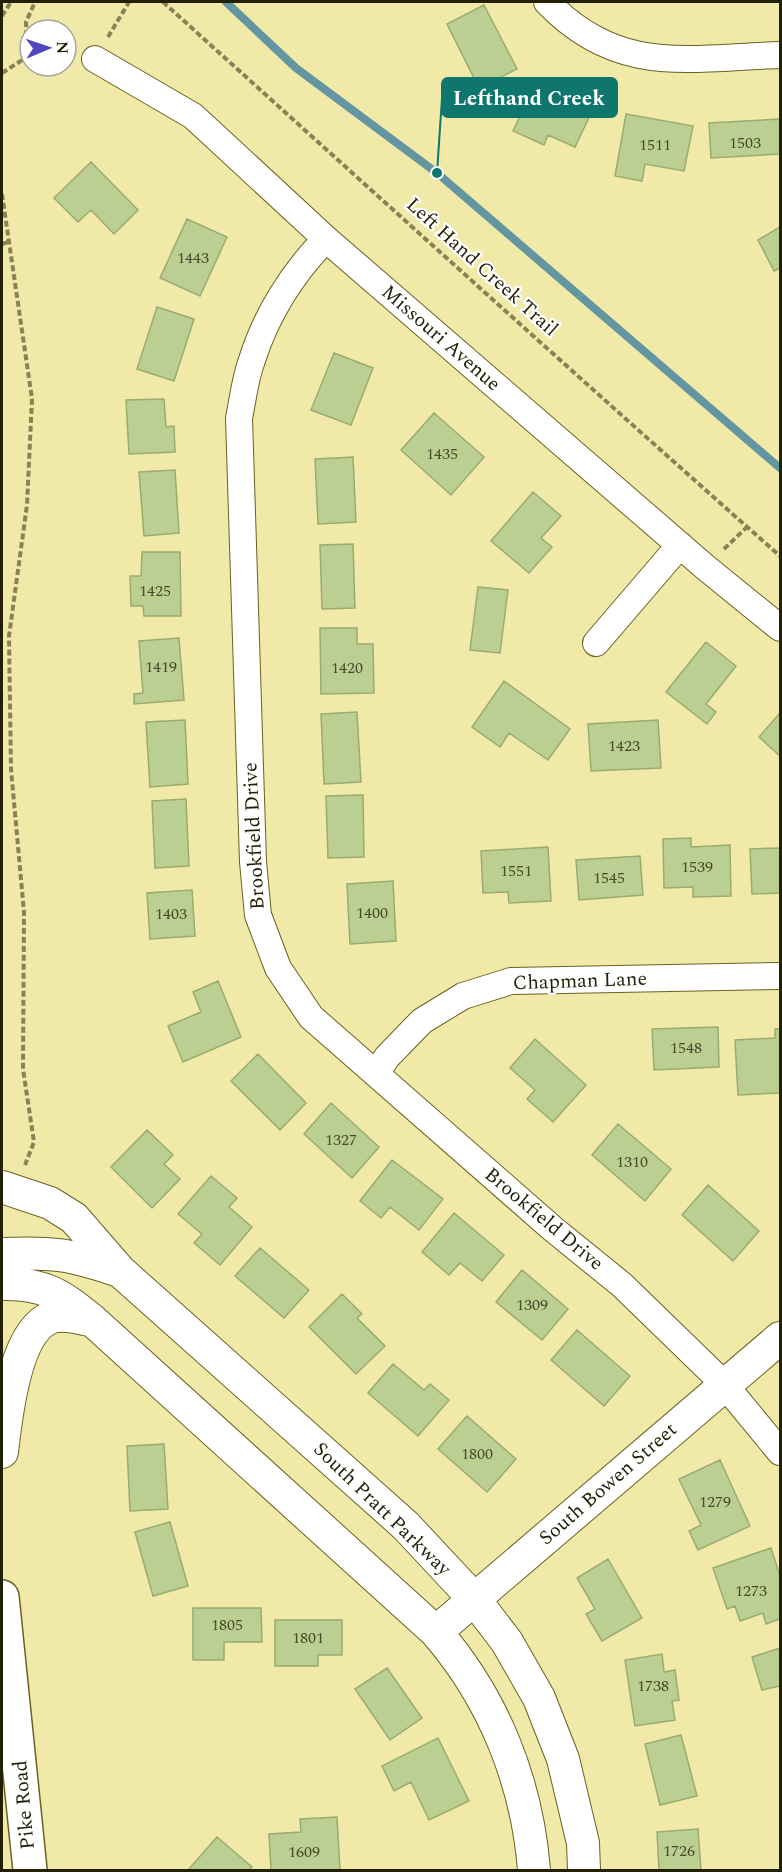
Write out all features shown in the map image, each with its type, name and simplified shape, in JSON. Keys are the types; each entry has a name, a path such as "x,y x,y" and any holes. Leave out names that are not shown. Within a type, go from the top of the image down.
{"main road":[{"name":"Pike Road","path":"2,1597 30,1870"}],"street":[{"path":"547,2 569,24 608,47 657,60 780,55"},
{"name":"Missouri Avenue","path":"95,59 193,116 326,239 680,545 780,628"},
{"name":"Brookfield Drive","path":"326,239 309,258 275,306 251,360 240,418 253,862 258,915 278,968 310,1017 553,1229 622,1285 724,1384 780,1452"},
{"path":"597,644 680,545"},
{"name":"Chapman Lane","path":"376,1074 387,1057 422,1021 464,996 511,981 780,976"},
{"name":"South Pratt Parkway","path":"12,1178 74,1218 120,1271 406,1526 475,1600 507,1642 539,1698 563,1759 583,1843 584,1870"},
{"name":"South Pratt Parkway","path":"2,1254 42,1252 79,1256 120,1271"},
{"path":"2,1284 43,1286 64,1298 93,1321 436,1632 455,1654 487,1703 511,1757 531,1833 534,1870"},
{"path":"2,1452 11,1384 22,1351 38,1329 51,1317 74,1316 93,1321"},
{"name":"South Bowen Street","path":"436,1632 780,1338"}],"path":[{"path":"2,16 11,2"},
{"path":"28,18 35,2"},
{"path":"123,11 129,2"},
{"name":"Left Hand Creek Trail","path":"163,2 327,153 399,214 780,556"},
{"path":"2,73 18,61"},
{"path":"2,194 32,399 27,505 9,636 11,769 24,912 22,1069 34,1142 12,1178"},
{"path":"2,244 8,242"}],"building":[{"path":"484,5 517,69 479,88 447,24"},
{"path":"535,84 592,111 575,147 548,135 544,145 513,131"},
{"path":"626,114 693,126 684,171 645,164 642,181 615,176"},
{"path":"780,119 780,154 711,158 709,123"},
{"path":"91,162 138,210 114,234 91,210 78,222 54,198"},
{"path":"187,219 227,237 200,296 160,278"},
{"path":"780,227 780,268 774,271 758,240"},
{"path":"157,307 194,319 174,381 137,369"},
{"path":"334,353 373,368 351,425 311,410"},
{"path":"164,399 166,427 174,426 175,452 129,454 126,400"},
{"path":"434,413 484,457 451,495 401,450"},
{"path":"353,457 356,522 318,524 315,459"},
{"path":"175,470 179,533 144,536 139,472"},
{"path":"533,492 561,516 541,538 552,547 529,573 491,541"},
{"path":"353,544 355,608 322,609 320,545"},
{"path":"142,552 180,552 181,616 144,616 143,606 131,606 130,576 141,576"},
{"path":"478,587 508,590 500,653 470,650"},
{"path":"320,628 357,628 357,644 373,644 374,693 321,694"},
{"path":"179,638 184,700 134,704 134,694 143,693 139,641"},
{"path":"706,642 736,666 706,704 716,712 707,724 666,692"},
{"path":"504,681 570,729 548,760 509,733 500,747 472,727"},
{"path":"357,712 361,782 324,784 321,714"},
{"path":"780,713 780,756 759,737"},
{"path":"185,720 188,784 150,787 146,722"},
{"path":"658,720 661,768 591,771 588,724"},
{"path":"363,795 364,857 328,858 326,796"},
{"path":"186,799 189,866 155,868 152,801"},
{"path":"691,838 691,847 730,845 731,896 693,897 693,887 664,888 663,839"},
{"path":"548,847 551,901 509,903 508,892 483,893 481,851"},
{"path":"780,848 780,893 752,894 750,849"},
{"path":"640,856 643,895 579,900 576,860"},
{"path":"393,881 396,941 350,944 347,884"},
{"path":"192,890 195,936 150,939 147,893"},
{"path":"218,981 241,1037 183,1062 168,1026 201,1012 193,992"},
{"path":"718,1027 719,1067 654,1070 652,1029"},
{"path":"775,1029 780,1029 780,1093 738,1095 735,1040 775,1038"},
{"path":"535,1039 586,1085 553,1122 527,1099 535,1090 510,1068"},
{"path":"258,1054 306,1103 280,1130 231,1081"},
{"path":"331,1103 379,1147 352,1178 304,1134"},
{"path":"618,1124 671,1169 645,1201 592,1155"},
{"path":"147,1130 173,1155 164,1164 180,1179 152,1208 111,1167"},
{"path":"392,1160 443,1199 419,1230 390,1207 381,1218 360,1201"},
{"path":"211,1176 237,1198 229,1207 252,1227 220,1265 194,1243 202,1234 178,1214"},
{"path":"708,1185 759,1231 733,1261 682,1215"},
{"path":"454,1213 504,1255 482,1281 460,1263 449,1275 422,1252"},
{"path":"260,1248 309,1290 284,1318 235,1276"},
{"path":"522,1270 568,1309 542,1340 496,1302"},
{"path":"342,1294 362,1314 357,1318 385,1346 356,1374 309,1327"},
{"path":"577,1330 630,1376 604,1406 551,1360"},
{"path":"393,1364 424,1390 430,1384 449,1400 418,1436 368,1393"},
{"path":"467,1416 516,1459 487,1492 438,1449"},
{"path":"164,1444 168,1509 130,1511 127,1446"},
{"path":"720,1460 750,1526 698,1550 689,1531 701,1525 679,1479"},
{"path":"170,1522 188,1586 153,1596 135,1532"},
{"path":"771,1548 780,1576 780,1619 766,1624 763,1613 740,1621 735,1606 727,1609 713,1568"},
{"path":"608,1559 642,1618 602,1641 586,1614 595,1609 577,1578"},
{"path":"193,1608 261,1608 262,1642 224,1642 224,1660 193,1660"},
{"path":"275,1620 342,1620 342,1655 318,1655 318,1666 275,1666"},
{"path":"780,1648 780,1686 762,1690 752,1657"},
{"path":"662,1654 664,1672 675,1670 679,1700 672,1701 675,1720 635,1726 625,1660"},
{"path":"387,1668 422,1718 390,1740 355,1689"},
{"path":"681,1735 697,1796 660,1805 645,1744"},
{"path":"438,1738 469,1801 429,1820 411,1782 394,1791 382,1766"},
{"path":"337,1817 340,1870 271,1870 269,1834 301,1832 300,1819"},
{"path":"698,1829 701,1870 659,1870 657,1832"},
{"path":"217,1837 252,1867 249,1870 188,1870"}],"waterway":[{"path":"226,2 296,68 437,173 780,468"}],"place":[{"name":"Lefthand Creek","path":"437,173"}]}
